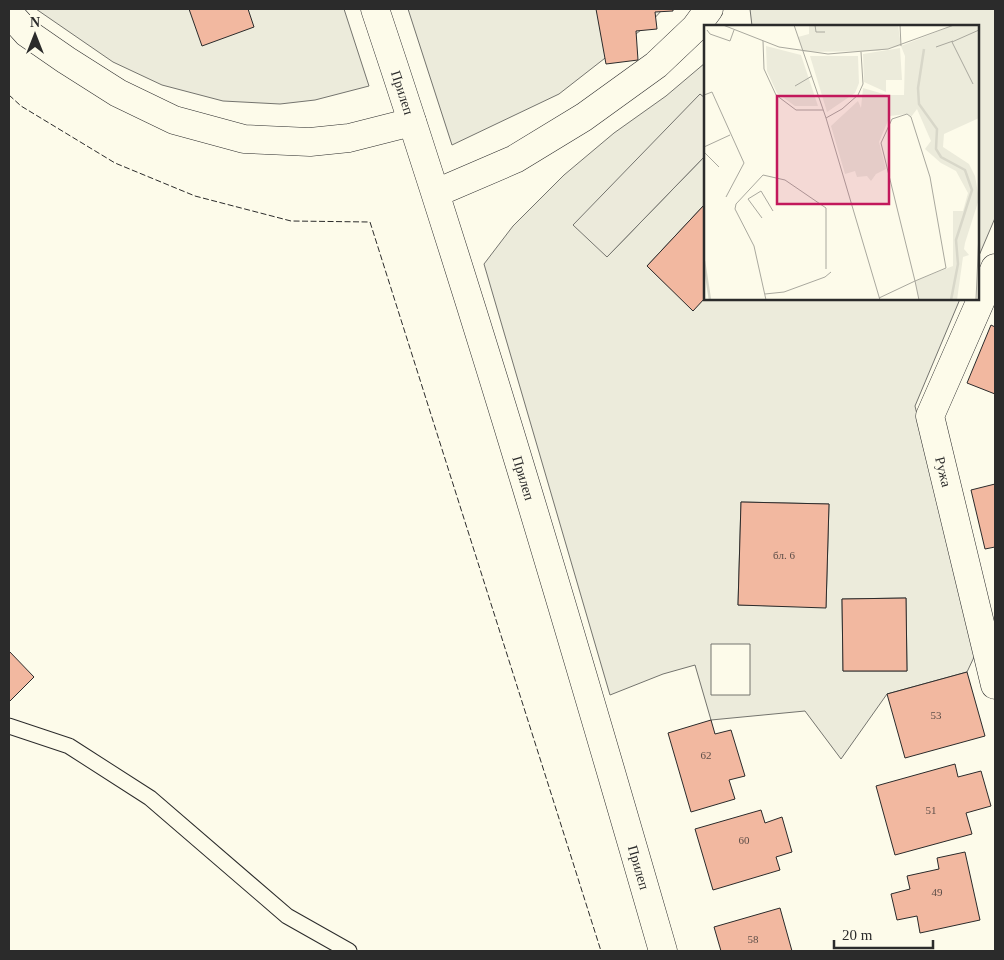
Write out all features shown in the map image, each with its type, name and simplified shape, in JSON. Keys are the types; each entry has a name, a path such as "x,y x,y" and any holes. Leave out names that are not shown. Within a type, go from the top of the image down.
{"street":[{"name":"Прилеп","path":"375,9 436,193 607,757 663,951"},
{"path":"436,193 515,159 584,117 656,65 695,28 710,9"},
{"path":"9,13 27,33 118,93 174,120 244,139 310,142 349,138 412,122"},
{"name":"Ружа","path":"995,268 930,416 995,685"}],"lane":[{"path":"9,726 68,746 150,798 287,916 349,951"}],"shaded area":[{"path":"36,9 344,9 369,86 315,100 280,104 223,101 162,85 113,62"},
{"path":"408,9 663,9 650,23 559,94 452,145"},
{"path":"750,9 995,9 995,218 979,256 979,25 752,25"},
{"path":"704,64 704,130 608,256 704,157 704,205 647,266 693,310 704,299 960,300 915,406 975,655 967,672 887,694 841,759 805,711 711,720 695,665 663,674 610,695 484,264 513,226 564,175 614,133 666,96","holes":["741,502 829,504 826,607 738,605","906,598 907,671 843,671 842,599","711,644 750,644 750,695 711,695"]},
{"path":"700,94 704,97 704,157 607,257 573,225"}],"building":[{"path":"189,9 248,9 254,27 202,46"},
{"path":"596,9 673,9 673,11 655,12 657,29 636,31 638,60 606,64"},
{"path":"704,205 704,299 693,311 647,266"},
{"path":"991,325 995,327 995,394 967,383"},
{"path":"995,484 995,547 985,549 971,490"},
{"path":"741,502 829,504 826,608 738,605"},
{"path":"906,598 907,671 843,671 842,599"},
{"path":"9,651 34,677 9,702"},
{"path":"967,672 985,736 905,758 887,694"},
{"path":"711,720 715,734 731,730 745,776 729,780 735,799 691,812 668,733"},
{"path":"955,764 958,777 981,771 991,806 966,813 972,834 895,855 876,786"},
{"path":"761,810 765,823 782,817 792,852 776,857 780,870 713,890 695,829"},
{"path":"965,852 980,920 920,933 917,916 897,920 891,894 910,889 907,876 939,869 937,858"},
{"path":"780,908 792,951 721,951 714,927"}],"fence":[{"path":"9,95 21,106 115,163 195,196 291,221 370,222 601,951"}]}
